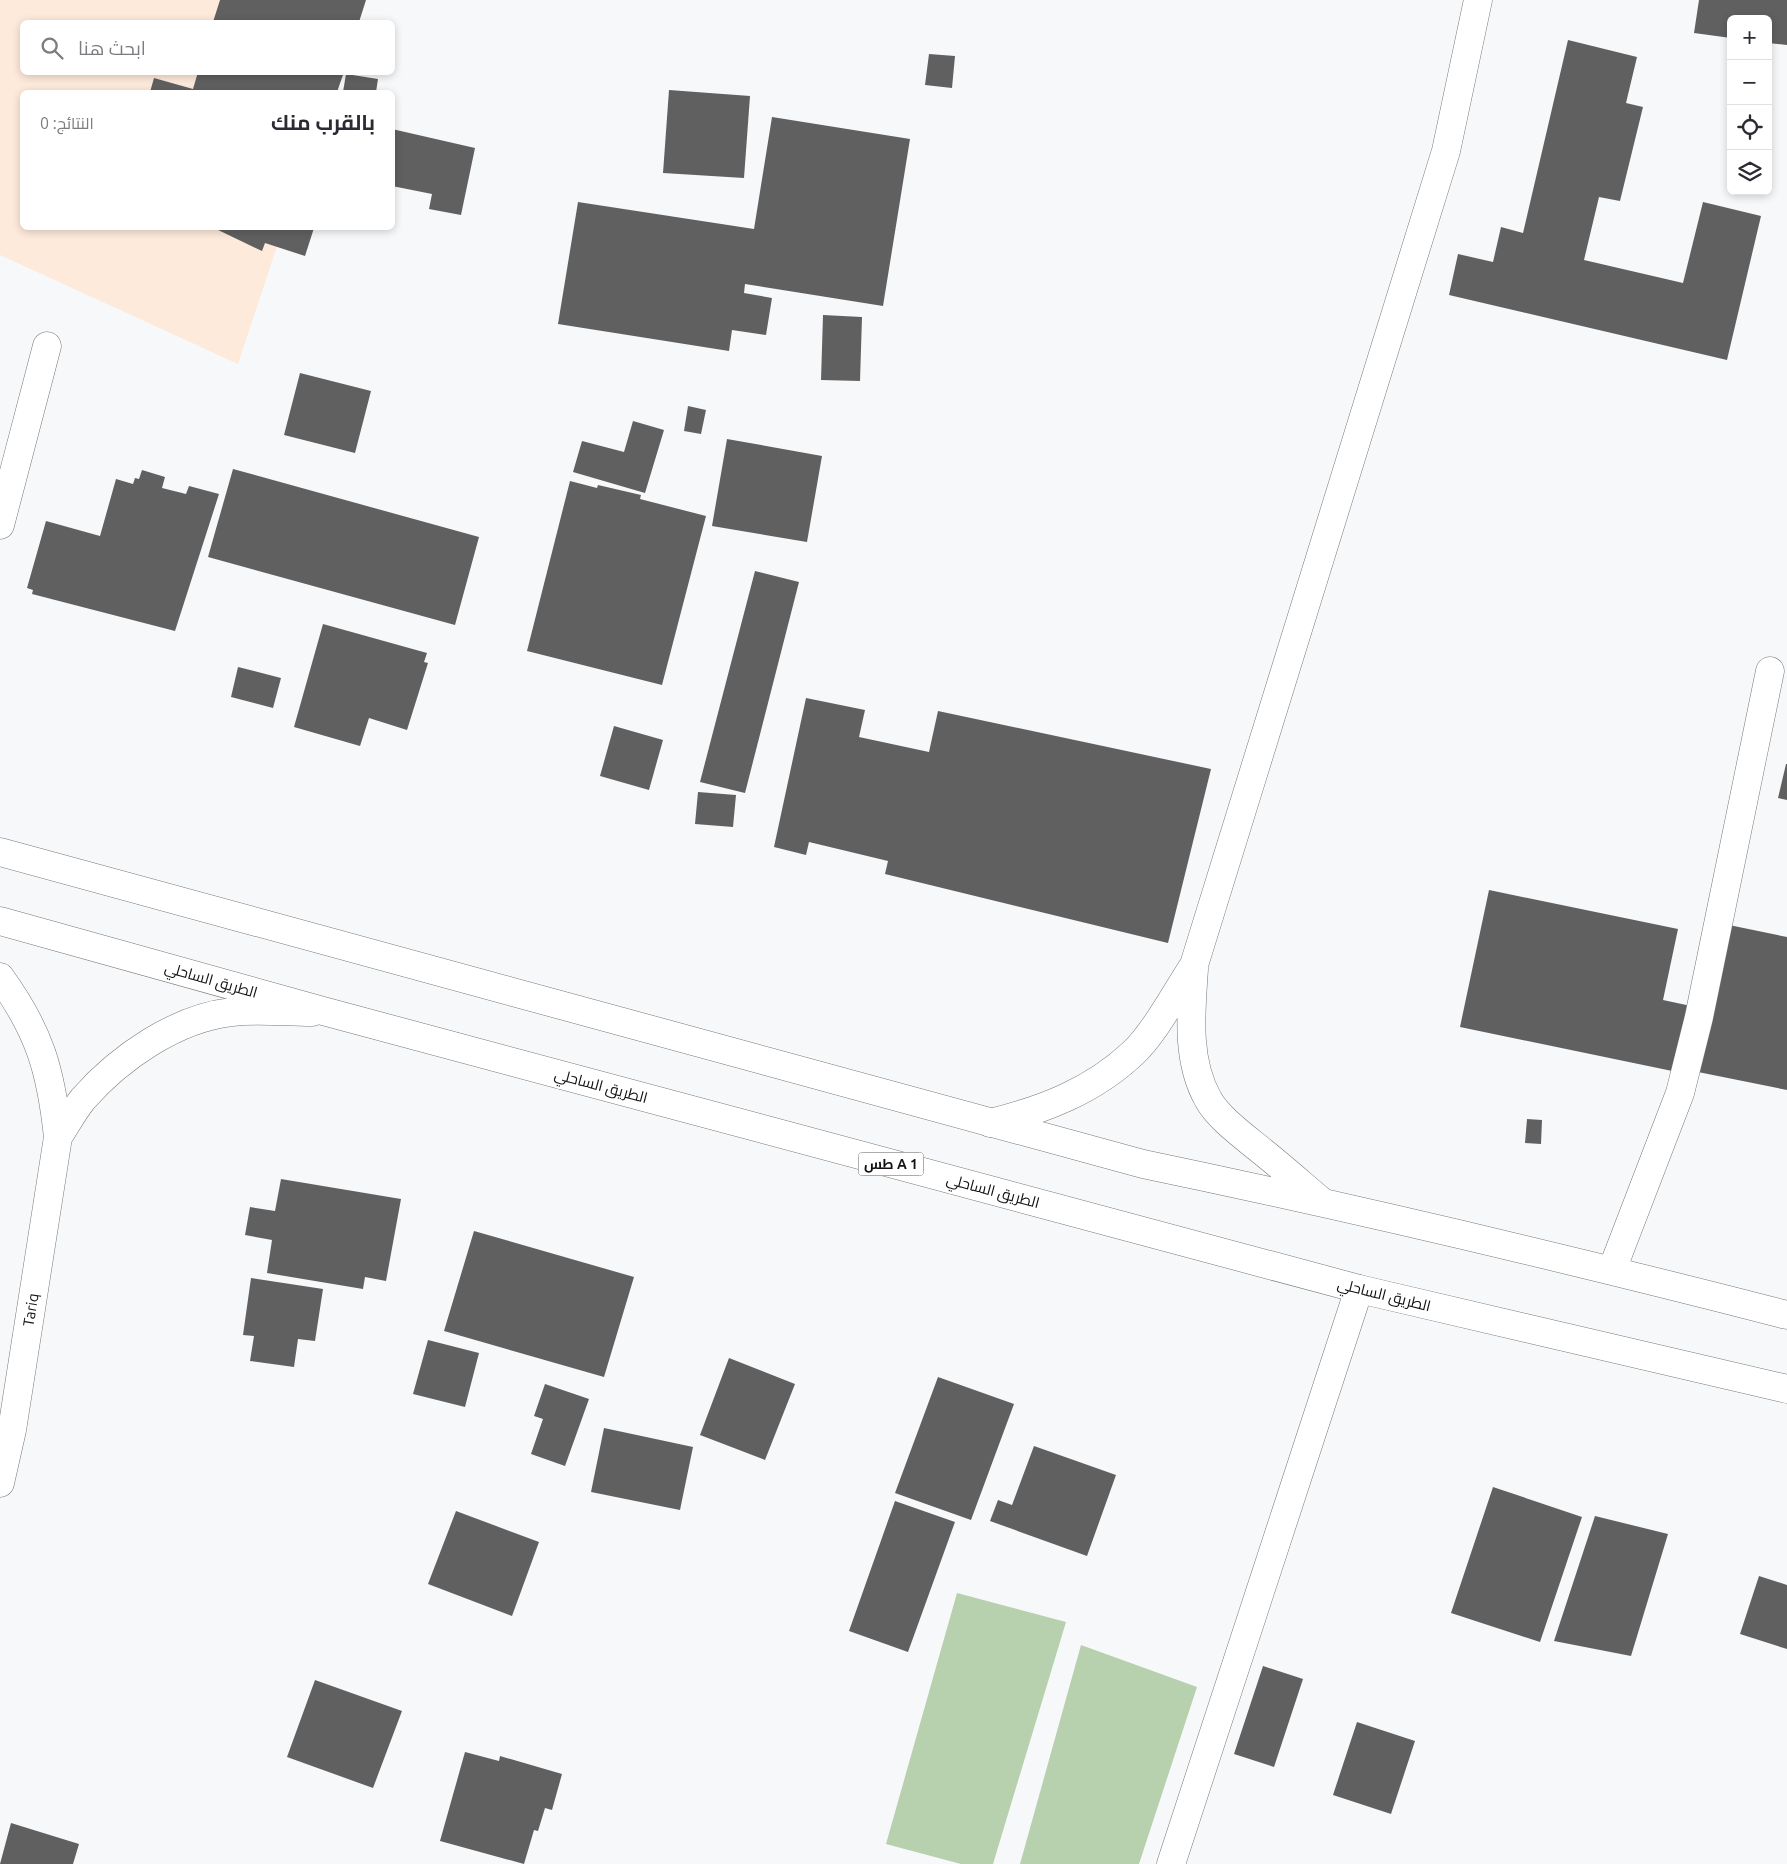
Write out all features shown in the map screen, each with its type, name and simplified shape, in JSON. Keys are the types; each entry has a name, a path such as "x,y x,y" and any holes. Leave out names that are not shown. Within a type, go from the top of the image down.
{"main road":[{"path":"1321,1201 1235,1128 1208,1101 1197,1075 1192,1042 1190,1017 1194,965 1446,152 1478,0"},
{"path":"0,525 47,346"},
{"path":"1612,1270 1680,1094 1699,1017 1770,671"},
{"path":"0,852 1143,1164 1321,1201 1612,1270 1787,1315"},
{"name":"الطريق الساحلي","path":"0,921 323,1011 1359,1289 1787,1389"},
{"path":"990,1123 1030,1113 1066,1099 1096,1082 1116,1067 1134,1052 1194,965"},
{"path":"0,977 19,1004 40,1046 53,1090 58,1137"},
{"path":"58,1137 82,1100 113,1068 148,1042 188,1024 231,1012 323,1011"},
{"name":"Tariq","path":"0,1483 12,1430 58,1137"},
{"path":"1172,1864 1359,1289"}],"shaded area":[{"path":"0,0 357,0 350,20 20,20 20,75 332,75 328,90 20,90 20,230 282,230 238,364 0,255"}],"green space":[{"path":"957,1593 1066,1622 993,1864 961,1864 886,1844"},
{"path":"1081,1645 1197,1687 1139,1864 1020,1864"}],"building":[{"path":"220,0 366,0 360,20 214,20"},
{"path":"1699,0 1787,0 1787,45 1772,43 1772,15 1727,15 1727,37 1694,33"},
{"path":"1568,40 1637,57 1626,103 1643,107 1620,201 1599,197 1584,260 1683,283 1703,202 1761,216 1727,360 1449,295 1458,254 1493,262 1501,227 1523,233"},
{"path":"929,54 955,56 952,88 925,85"},
{"path":"197,75 343,75 338,90 151,90 154,78 193,89"},
{"path":"346,75 378,79 376,90 343,90"},
{"path":"669,90 750,96 744,178 663,173"},
{"path":"772,117 910,139 883,306 745,284 744,293 772,298 766,335 732,330 729,351 558,324 578,202 754,229"},
{"path":"395,130 475,148 461,215 429,209 432,194 395,187"},
{"path":"218,230 313,230 305,256 265,243 262,251"},
{"path":"823,315 862,317 860,381 821,380"},
{"path":"300,373 371,391 355,453 284,435"},
{"path":"688,406 706,410 701,434 684,431"},
{"path":"633,421 664,430 645,493 573,472 582,441 624,452"},
{"path":"727,439 822,456 807,542 712,526"},
{"path":"233,469 479,537 455,625 208,557"},
{"path":"142,470 165,477 162,488 186,494 189,486 219,494 175,631 32,594 33,590 27,588 46,521 100,536 116,479 133,484 135,478 139,479"},
{"path":"570,481 597,488 598,485 641,495 640,499 706,516 662,685 527,651"},
{"path":"755,571 799,582 745,793 700,782"},
{"path":"323,624 427,653 424,662 428,663 407,730 369,718 360,746 294,727"},
{"path":"238,667 281,678 273,708 231,697"},
{"path":"806,698 865,710 859,737 929,752 938,711 1211,769 1168,943 885,874 888,861 809,842 806,855 774,847"},
{"path":"614,726 663,740 649,790 600,776"},
{"path":"1787,764 1787,800 1778,798"},
{"path":"698,792 736,795 733,827 695,824"},
{"path":"1489,890 1678,929 1663,1000 1691,1006 1677,1072 1460,1027"},
{"path":"1729,925 1787,937 1787,1090 1698,1072"},
{"path":"1527,1119 1542,1120 1541,1144 1525,1143"},
{"path":"281,1179 401,1199 386,1281 365,1277 363,1289 267,1273 272,1240 245,1235 250,1207 275,1211"},
{"path":"474,1231 634,1277 604,1377 444,1331"},
{"path":"251,1278 323,1289 315,1341 298,1339 294,1367 250,1361 254,1336 243,1335"},
{"path":"428,1340 479,1353 465,1407 413,1394"},
{"path":"729,1358 795,1384 765,1460 700,1435"},
{"path":"938,1377 1014,1404 971,1520 895,1493"},
{"path":"545,1384 589,1399 565,1466 531,1454 543,1419 534,1416"},
{"path":"604,1428 693,1447 680,1510 591,1492"},
{"path":"1034,1446 1116,1475 1087,1556 990,1521 998,1500 1012,1505"},
{"path":"1493,1487 1582,1517 1540,1642 1451,1613"},
{"path":"895,1501 955,1522 908,1652 849,1631"},
{"path":"456,1511 539,1542 512,1616 428,1584"},
{"path":"1595,1516 1668,1534 1631,1656 1554,1641"},
{"path":"1759,1576 1787,1585 1787,1649 1740,1634"},
{"path":"1263,1666 1303,1679 1274,1767 1234,1754"},
{"path":"315,1680 402,1711 373,1788 287,1757"},
{"path":"1357,1722 1415,1741 1391,1814 1333,1795"},
{"path":"465,1752 499,1761 500,1756 562,1774 552,1810 545,1808 538,1831 534,1830 524,1864 440,1841"},
{"path":"11,1823 79,1844 73,1864 0,1864"}]}
